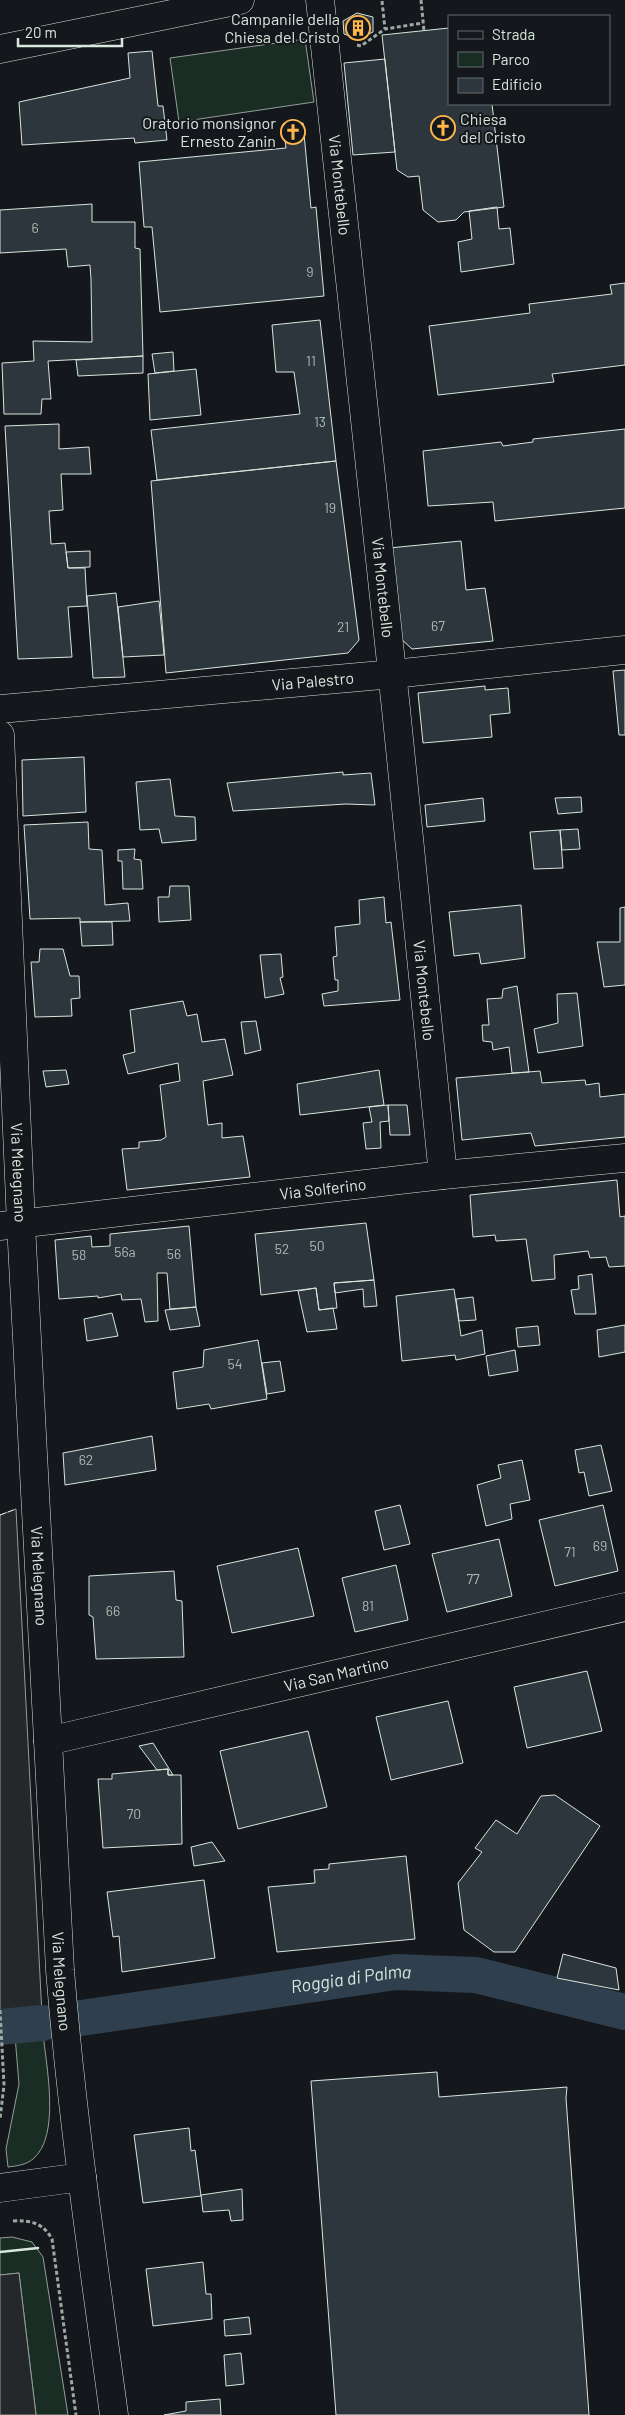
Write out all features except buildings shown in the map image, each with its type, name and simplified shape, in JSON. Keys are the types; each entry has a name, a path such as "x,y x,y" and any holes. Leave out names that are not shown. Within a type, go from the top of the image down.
{"street":[{"path":"0,49 240,0"},
{"name":"Via Montebello","path":"320,0 393,674 443,1175"},
{"name":"Via Palestro","path":"0,709 393,674 625,650"},
{"name":"Via Melegnano","path":"0,735 11,1225 48,1741 64,2020 82,2177 114,2415"},
{"name":"Via Solferino","path":"11,1225 443,1175 625,1158"},
{"name":"Via San Martino","path":"48,1741 625,1607"},
{"path":"0,2188 82,2177"}],"path":[{"path":"421,0 424,31"},
{"path":"382,1 385,29"},
{"path":"325,39 361,46 385,29 423,23"},
{"path":"0,2010 4,2085 0,2118"},
{"path":"8,2221 26,2220 40,2224 52,2239 76,2415"}],"green space":[{"path":"305,39 314,102 179,122 170,58"},
{"path":"43,2033 50,2099 47,2134 42,2148 33,2159 18,2166 8,2167 6,2149 19,2084 15,2036"},
{"path":"12,2237 32,2242 43,2257 68,2415 36,2415 19,2273 0,2275 0,2238"}],"shaded area":[{"path":"16,1509 42,2015 0,2019 0,1515"},
{"path":"19,2273 36,2415 0,2415 0,2275"}],"waterway":[{"name":"Roggia di Palma","path":"74,2019 396,1972 476,1975 625,2012"},
{"name":"Roggia di Palma","path":"0,2027 42,2023"}],"fence":[{"path":"0,1515 16,1509"}],"wall":[{"path":"0,2252 38,2248"}],"place":[{"name":"Campanile della Chiesa del Cristo","path":"358,28"},
{"name":"Chiesa del Cristo","path":"443,128"},
{"name":"Oratorio monsignor Ernesto Zanin","path":"293,132"}]}
